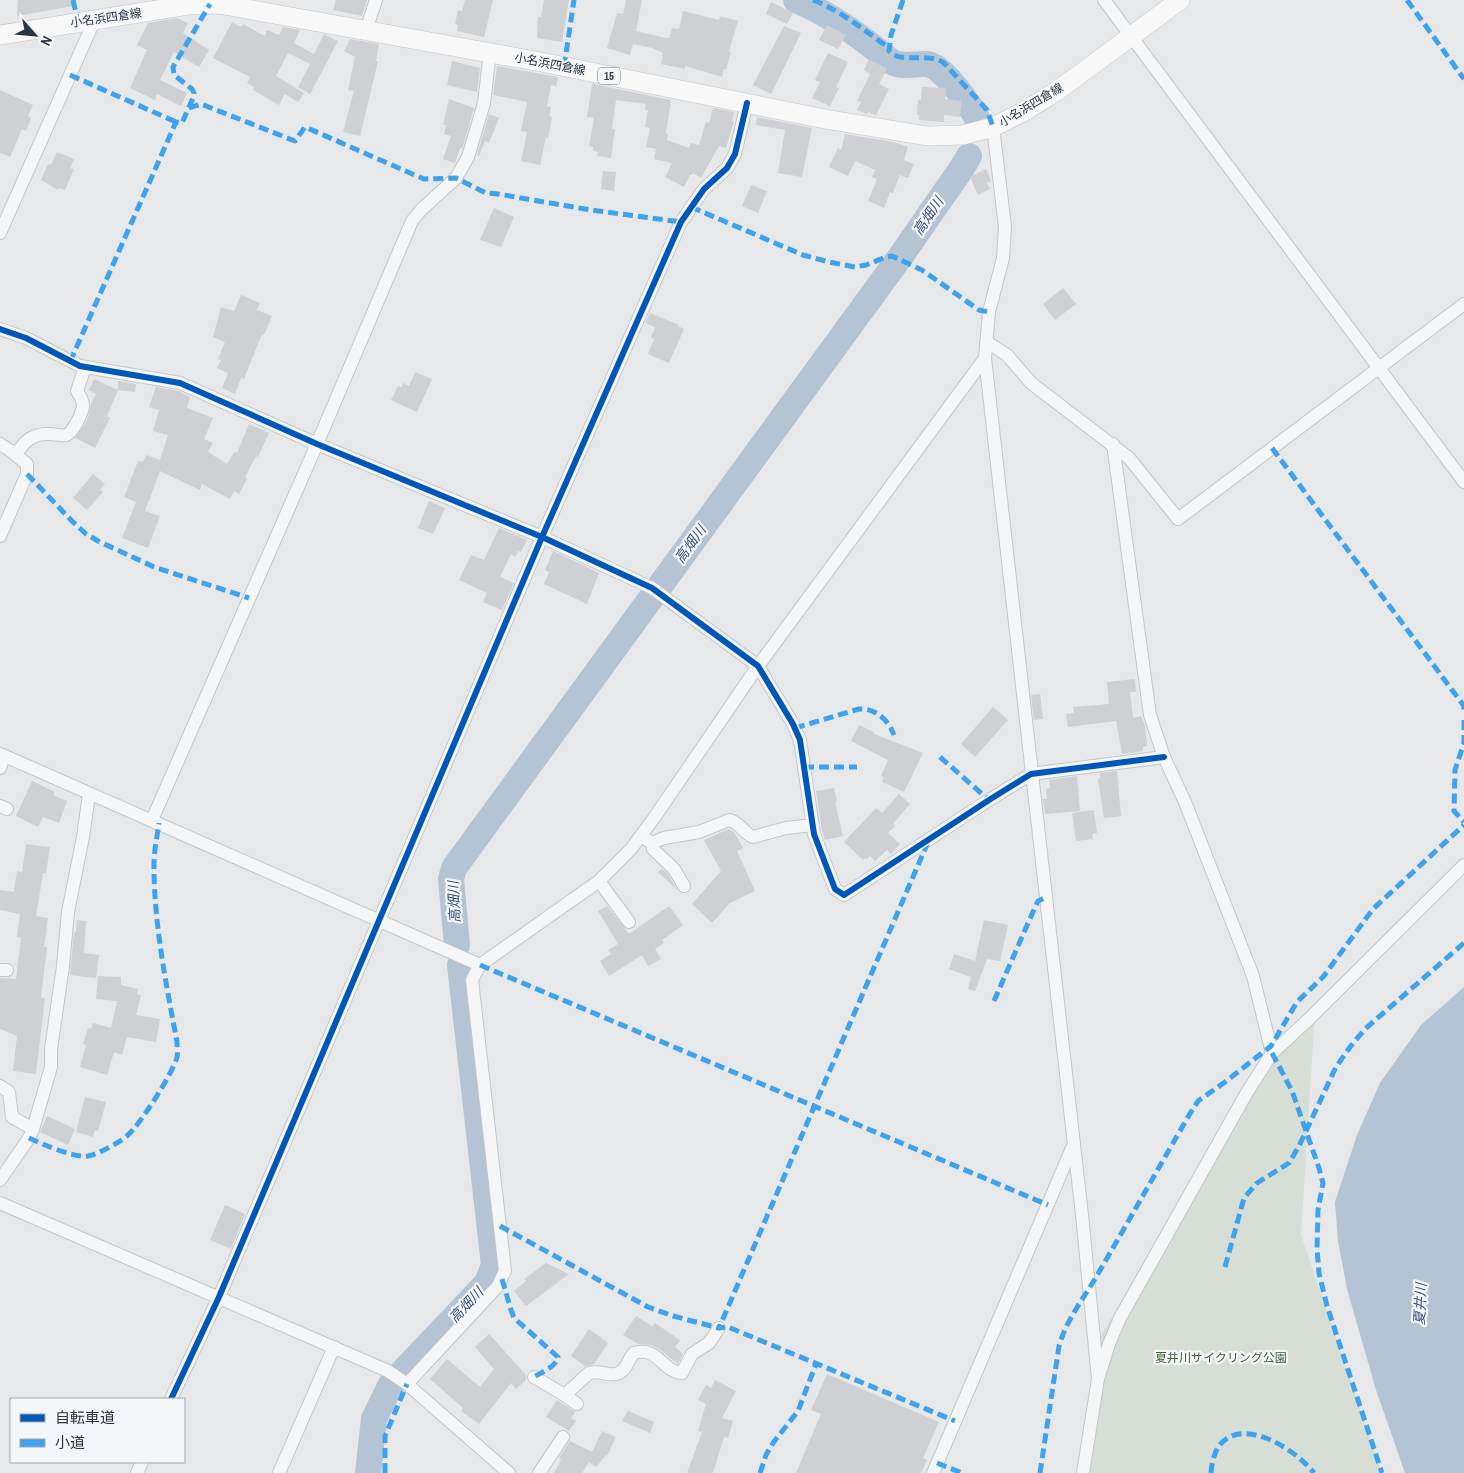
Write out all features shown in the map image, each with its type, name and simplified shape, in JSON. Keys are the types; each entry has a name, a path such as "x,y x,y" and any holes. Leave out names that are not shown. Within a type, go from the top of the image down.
{"main road":[{"name":"小名浜四倉線","path":"0,35 95,19 136,7 220,4 490,52 825,120 927,136 963,135 993,127 1023,112 1057,91 1180,0"}],"street":[{"path":"366,30 376,0"},
{"path":"1104,0 1464,482"},
{"path":"0,233 95,19"},
{"path":"152,820 317,444 412,221 421,210 456,178 468,157 484,103 490,52"},
{"path":"171,1398 218,1297 542,537 681,222 704,190 727,168 735,154 747,103"},
{"path":"993,127 1005,227 1003,258 989,312 985,358 1098,1379"},
{"path":"987,342 1007,355 1031,383 1129,458 1178,519 1464,304"},
{"path":"0,329 26,338 70,362 85,367 180,383 317,444 542,537 656,591 758,666 793,724 800,740 814,834 835,889 844,895 1031,774 1164,757"},
{"path":"405,1383 498,1286 505,1271 472,980 480,966 599,881 647,840 758,666 985,358"},
{"path":"16,455 22,445 35,436 48,434 65,435 73,430 84,404 77,391 85,367"},
{"path":"0,444 27,464 27,474 0,536"},
{"path":"1113,444 1150,715 1164,757 1185,802 1253,976 1272,1054"},
{"path":"1,759 152,820 480,966"},
{"path":"0,1180 34,1129 51,1066 53,1025 63,966 68,912 83,837 88,794"},
{"path":"647,840 699,832 729,820 738,824 752,837 786,828 813,825"},
{"path":"647,840 653,849 674,869 684,886"},
{"path":"1083,1473 1098,1379 1109,1344 1120,1318 1246,1094 1272,1054 1464,864"},
{"path":"599,881 629,922"},
{"path":"0,1086 9,1092 12,1117 34,1129"},
{"path":"933,1473 1073,1146"},
{"path":"0,1203 388,1371 405,1383 509,1473"},
{"path":"563,1394 567,1393 589,1373 594,1371 614,1375 618,1373 623,1370 634,1354 644,1351 655,1356 675,1371 682,1373 692,1354 709,1343 720,1328"},
{"path":"279,1473 334,1347"},
{"path":"534,1377 577,1404"},
{"path":"538,1473 563,1437"}],"green space":[{"name":"夏井川サイクリング公園","path":"1315,1010 1301,1235 1382,1473 1078,1473 1097,1343 1244,1088"}],"water":[{"name":"夏井川","path":"1464,987 1464,1473 1405,1473 1376,1390 1347,1289 1338,1241 1335,1202 1357,1135 1380,1083 1421,1025"}],"building":[{"path":"18,0 72,0 73,6 17,16"},
{"path":"336,0 367,0 362,16 333,10"},
{"path":"465,0 493,0 484,37 457,31 458,25 455,24 458,10 462,11"},
{"path":"544,0 569,0 562,42 537,38 538,17 541,17"},
{"path":"626,0 642,0 636,31 666,38 669,38 672,28 679,29 683,11 719,20 720,16 738,21 729,51 731,52 722,77 685,66 685,69 661,64 663,53 652,48 633,44 630,55 607,48 617,13 623,14"},
{"path":"771,2 793,13 787,24 766,14"},
{"path":"177,18 188,23 183,33 209,50 199,67 174,52 160,80 187,93 181,106 157,94 155,100 130,88 147,50 137,45 148,23"},
{"path":"232,22 241,27 243,24 265,36 267,30 279,35 283,27 300,30 294,43 314,54 324,34 338,41 310,94 298,87 310,64 288,53 276,76 304,93 298,102 285,94 279,105 253,90 254,87 247,83 250,77 213,58"},
{"path":"827,25 846,35 838,49 819,40"},
{"path":"784,26 801,33 771,94 753,85"},
{"path":"350,39 379,44 376,61 378,61 360,136 343,132 354,91 348,90 355,57 344,51"},
{"path":"828,53 848,62 836,87 839,88 830,106 812,98 820,82 815,80"},
{"path":"869,59 887,69 879,84 889,89 876,115 857,110 861,102 857,101 870,74 864,70"},
{"path":"452,61 480,68 477,92 447,85"},
{"path":"497,66 558,77 556,86 551,85 547,106 551,107 549,116 552,117 540,165 521,161 527,132 521,131 527,102 493,95"},
{"path":"592,84 671,100 666,133 668,133 667,140 689,148 691,143 699,145 706,122 709,123 713,108 734,112 732,121 734,121 726,148 719,146 701,178 693,173 684,187 665,177 672,163 654,159 656,149 646,147 650,128 645,127 648,110 645,110 646,104 616,100 611,158 597,156 598,152 593,151 593,147 589,146 594,118 587,117"},
{"path":"922,87 946,88 945,99 962,101 960,117 944,115 944,122 919,120 919,115 917,115 918,100 921,100"},
{"path":"0,90 33,105 28,116 31,118 26,131 22,129 10,157 0,153"},
{"path":"449,99 474,108 462,149 460,148 455,163 443,159 451,136 444,134 446,125 443,125"},
{"path":"489,114 499,118 489,143 485,141 479,156 477,155"},
{"path":"757,117 812,128 802,177 778,173 785,130 756,125"},
{"path":"845,134 893,142 908,147 904,160 914,164 908,178 900,175 893,193 890,192 884,208 868,201 877,179 872,177 875,170 855,161 848,176 829,167 838,148 841,150"},
{"path":"57,152 74,159 70,168 74,169 65,190 59,188 58,190 41,180 48,164 51,165"},
{"path":"986,169 991,181 987,183 990,189 978,195 970,177"},
{"path":"603,171 616,172 614,191 601,189"},
{"path":"751,185 767,191 758,213 742,206"},
{"path":"494,208 514,217 501,247 480,240"},
{"path":"1063,288 1076,304 1055,320 1043,304"},
{"path":"241,295 260,303 257,310 272,316 265,333 261,336 244,379 241,378 235,394 222,388 228,373 217,368 221,360 218,359 225,342 213,337 221,307 234,311"},
{"path":"650,313 684,329 669,363 648,354 654,339 651,338 655,327 645,323"},
{"path":"415,372 432,379 417,412 391,400 398,386 401,388 403,383 409,386"},
{"path":"94,379 118,390 107,416 110,418 95,448 75,438 87,421 91,404 96,394 89,390"},
{"path":"118,381 136,384 135,392 118,390"},
{"path":"156,387 178,391 190,397 187,408 213,418 204,439 213,443 208,452 227,464 234,452 237,453 249,424 269,433 258,457 256,456 245,477 247,479 239,494 234,491 230,499 202,484 200,490 160,471 145,511 160,516 148,548 122,538 136,502 124,497 138,461 143,462 146,455 160,460 168,435 153,431 159,410 149,407"},
{"path":"93,474 105,484 100,490 103,492 87,510 73,498"},
{"path":"429,501 445,508 433,534 418,528"},
{"path":"499,528 527,540 521,552 518,551 515,557 511,554 500,577 514,583 502,610 483,602 487,593 459,580 471,555 484,560"},
{"path":"553,551 599,573 587,604 544,584 549,572 545,570"},
{"path":"1135,679 1136,692 1130,692 1133,718 1141,716 1145,726 1147,746 1143,747 1143,751 1122,754 1116,721 1068,727 1066,714 1074,713 1073,707 1109,704 1107,682"},
{"path":"1040,694 1043,719 1034,720 1031,695"},
{"path":"993,707 1008,720 975,757 961,744"},
{"path":"859,725 874,732 874,734 923,753 904,792 882,782 884,777 881,776 888,760 851,741"},
{"path":"1117,771 1121,816 1104,818 1098,779 1100,779 1100,773"},
{"path":"1077,776 1080,811 1045,814 1043,799 1047,799 1046,789 1050,788 1049,780"},
{"path":"32,781 55,792 53,795 67,801 59,823 43,817 38,827 16,816"},
{"path":"834,788 837,802 835,802 843,836 825,840 816,791"},
{"path":"899,794 910,804 888,833 900,844 891,854 887,850 875,861 870,856 863,860 844,842 876,808 882,813"},
{"path":"1094,810 1097,833 1092,834 1093,839 1076,841 1072,813"},
{"path":"729,829 734,832 743,848 737,851 755,891 730,903 712,923 692,904 721,871 704,840"},
{"path":"26,844 50,847 46,873 43,873 36,916 48,918 44,947 47,947 41,998 45,998 36,1074 13,1071 17,1036 0,1029 0,978 16,979 21,938 17,937 20,914 0,910 0,890 14,892 17,871 22,872"},
{"path":"662,869 668,874 677,890 658,872"},
{"path":"607,906 629,934 669,906 683,925 662,940 664,943 655,949 661,959 648,966 642,955 609,976 600,961 611,954 608,950 618,944 598,911"},
{"path":"77,920 86,921 84,953 99,955 96,978 70,975"},
{"path":"984,920 1008,925 1000,961 987,959 975,991 968,989 971,977 949,969 954,954 975,961"},
{"path":"98,976 121,977 121,985 138,989 137,994 141,995 136,1015 160,1019 156,1042 127,1037 122,1055 114,1052 107,1075 80,1067 86,1045 83,1044 88,1028 91,1029 93,1023 111,1028 117,1001 96,999"},
{"path":"85,1097 106,1102 98,1131 95,1130 93,1137 76,1132"},
{"path":"47,1116 75,1129 68,1145 40,1132"},
{"path":"225,1205 245,1214 231,1249 210,1240"},
{"path":"546,1263 569,1274 526,1306 514,1291 526,1281 524,1279"},
{"path":"636,1316 652,1326 655,1323 680,1340 675,1347 683,1354 678,1364 659,1349 651,1345 638,1344 623,1335"},
{"path":"589,1329 608,1343 594,1364 585,1366 571,1356"},
{"path":"489,1334 526,1375 526,1380 516,1389 511,1383 479,1424 461,1411 463,1408 430,1379 447,1359 480,1387 494,1369 475,1347"},
{"path":"827,1374 939,1422 923,1458 927,1460 921,1473 796,1473 821,1414 811,1410"},
{"path":"715,1380 736,1391 722,1418 733,1421 728,1438 724,1437 713,1473 687,1473 702,1432 698,1431 706,1404 698,1400 706,1385 711,1388"},
{"path":"557,1400 575,1412 571,1418 576,1421 569,1431 546,1417"},
{"path":"628,1411 654,1422 650,1433 622,1421"},
{"path":"602,1431 616,1437 607,1456 596,1467 589,1462 582,1473 554,1473 561,1460 559,1458 570,1441 592,1452"}],"waterway":[{"name":"高畑川","path":"796,0 846,27 896,64 927,64 933,66 955,86 977,118"},
{"name":"高畑川","path":"457,945 451,879 454,868 903,253 969,156"},
{"name":"高畑川","path":"368,1473 374,1419 391,1384 487,1283 494,1265 460,965"}],"marked path":[{"path":"73,0 78,22"},
{"path":"564,67 574,0"},
{"path":"813,0 843,15 889,48"},
{"path":"903,0 891,35 889,51 901,57 930,58 944,63 987,110 993,127"},
{"path":"1407,0 1464,79"},
{"path":"70,362 176,122 182,123 193,98 194,93 192,89 174,75 173,67 210,4"},
{"path":"70,75 176,122"},
{"path":"189,108 201,104 295,141 305,127 424,179 456,178 486,193 681,222"},
{"path":"691,207 803,255 829,262 855,267 892,256 922,270 979,310 989,312"},
{"path":"1272,448 1464,706 1464,711"},
{"path":"27,474 72,521 86,534 98,541 154,567 249,598"},
{"path":"795,728 859,709 865,709 881,716 889,725 894,735"},
{"path":"1464,720 1464,743 1455,770 1454,811 1464,822"},
{"path":"940,757 989,800"},
{"path":"804,767 857,767"},
{"path":"29,1138 58,1150 82,1156 93,1155 115,1144 128,1135 141,1120 156,1098 174,1064 177,1055 177,1042 161,954 156,910 154,860 159,823"},
{"path":"1040,1473 1062,1336 1071,1317 1198,1101 1271,1046 1297,1002 1323,977 1373,909 1464,825"},
{"path":"928,842 719,1328 728,1327 955,1421"},
{"path":"994,1001 1036,905 1038,901 1045,898"},
{"path":"1225,1267 1244,1198 1257,1183 1289,1163 1299,1146 1336,1067 1350,1047 1365,1029 1464,943"},
{"path":"480,965 1048,1205"},
{"path":"1272,1053 1292,1091 1323,1183 1318,1210 1317,1249 1319,1273 1327,1306 1382,1473"},
{"path":"500,1226 648,1307 673,1316 719,1328"},
{"path":"502,1279 514,1318 558,1357 555,1364 534,1377"},
{"path":"760,1473 766,1455 773,1443 798,1411 816,1364"},
{"path":"385,1473 385,1436 407,1384"},
{"path":"1211,1473 1216,1452 1226,1439 1239,1434 1255,1435 1271,1440 1288,1449 1314,1473"},
{"path":"937,1463 962,1473"}],"cycle path":[{"path":"171,1398 219,1297 542,537 681,222 704,189 727,168 735,154 747,103"},
{"path":"0,329 26,338 80,366 180,383 317,444 542,537 652,588 758,666 793,724 800,740 814,834 835,889 844,895 1031,774 1164,757"}]}
